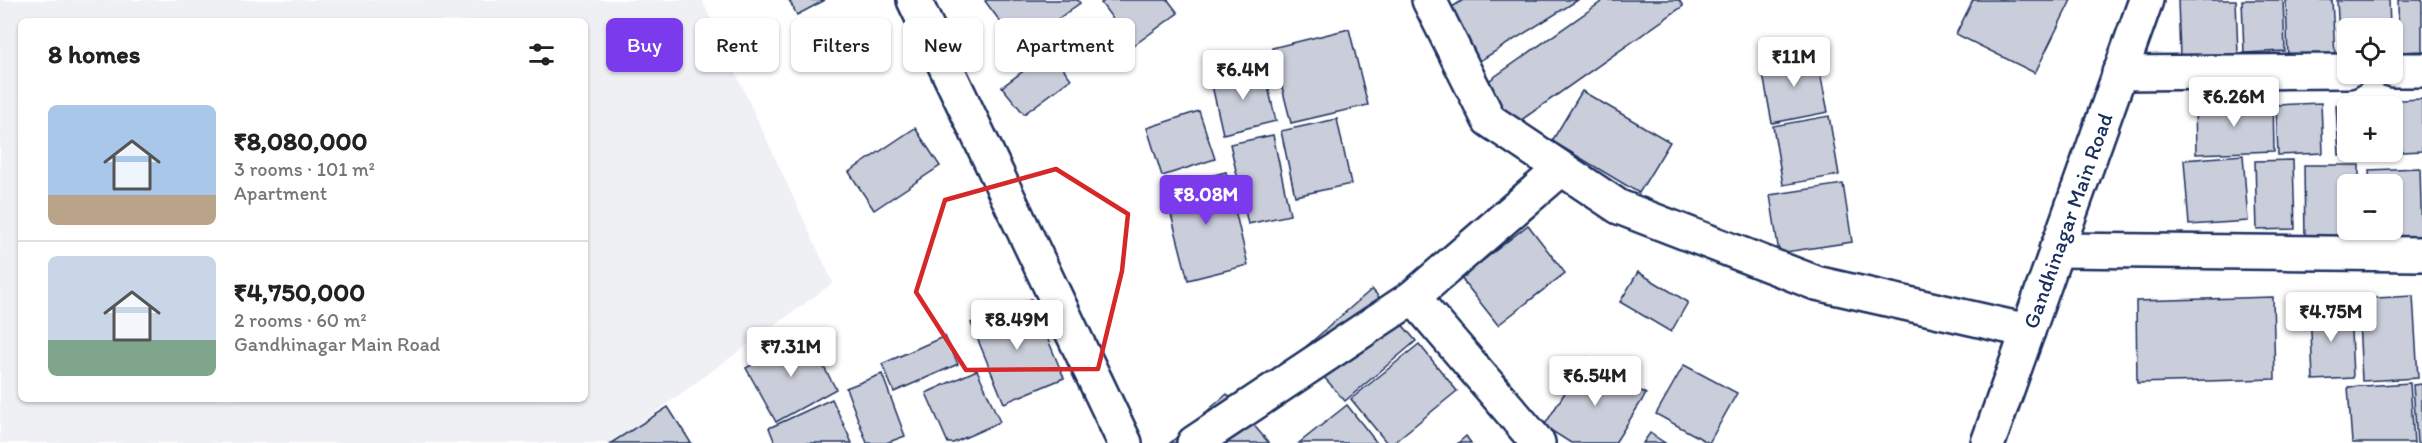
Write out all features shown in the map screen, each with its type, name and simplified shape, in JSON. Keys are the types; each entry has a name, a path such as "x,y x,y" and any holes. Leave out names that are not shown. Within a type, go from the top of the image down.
{"street":[{"path":"914,0 1125,443"},
{"path":"1429,0 1489,120 1619,207 1816,283 2028,331"},
{"name":"Gandhinagar Main Road","path":"1988,443 2146,0"},
{"path":"2403,70 2422,70"},
{"path":"2119,74 2337,71"},
{"path":"1194,443 1413,297 1562,169"},
{"path":"2056,250 2422,254"},
{"path":"1413,297 1538,443"}],"highlighted area":[{"path":"1056,169 1128,214 1122,271 1098,369 966,370 916,292 945,200"}],"shaded area":[{"path":"0,0 702,0 710,18 695,18 695,72 735,72 833,283 613,443 0,443"}],"building":[{"path":"789,0 825,0 797,15"},
{"path":"1078,0 1080,3 1059,18 998,18 985,1"},
{"path":"1106,0 1168,0 1178,13 1135,45 1135,18 1112,18 1101,3"},
{"path":"1463,0 1578,0 1462,72 1430,21"},
{"path":"1604,0 1679,0 1683,6 1500,135 1470,94"},
{"path":"1973,0 2071,0 2035,73 1956,34"},
{"path":"2178,0 2236,0 2238,55 2180,57"},
{"path":"2242,0 2283,0 2285,51 2244,53"},
{"path":"2286,0 2332,0 2335,56 2288,58"},
{"path":"2337,0 2389,0 2390,18 2338,18"},
{"path":"2398,0 2422,0 2422,51 2403,52 2403,18 2398,18"},
{"path":"1349,29 1368,105 1291,123 1272,48"},
{"path":"1816,53 1828,112 1772,123 1761,63"},
{"path":"1264,69 1276,121 1223,134 1211,81"},
{"path":"1022,72 1066,72 1071,79 1024,114 1002,87"},
{"path":"1582,91 1670,142 1639,193 1552,141"},
{"path":"2422,99 2422,151 2403,152 2403,100"},
{"path":"2273,102 2274,151 2196,154 2195,105"},
{"path":"2321,103 2323,153 2278,155 2276,105"},
{"path":"1199,111 1215,159 1162,176 1147,128"},
{"path":"1829,116 1839,175 1783,185 1773,126"},
{"path":"1337,119 1351,184 1295,196 1281,131"},
{"path":"915,128 940,166 874,210 849,172"},
{"path":"1273,135 1290,215 1248,224 1230,144"},
{"path":"2243,155 2248,221 2189,225 2184,160"},
{"path":"2293,160 2295,229 2257,230 2255,161"},
{"path":"2304,165 2359,165 2359,174 2337,174 2337,240 2359,240 2359,242 2305,242"},
{"path":"2420,168 2422,240 2372,242 2372,240 2403,240 2403,174 2369,174 2369,170"},
{"path":"1226,172 1248,265 1188,280 1164,187"},
{"path":"1843,184 1852,242 1779,253 1770,195"},
{"path":"1528,225 1565,273 1498,325 1461,278"},
{"path":"1638,272 1688,302 1671,332 1620,302"},
{"path":"1372,289 1416,341 1345,401 1301,351"},
{"path":"2413,296 2418,378 2362,381 2358,299"},
{"path":"2273,297 2275,379 2137,383 2136,301"},
{"path":"1031,299 1064,378 1004,403 971,323"},
{"path":"2350,307 2353,378 2313,380 2310,308"},
{"path":"806,335 836,389 776,422 746,368"},
{"path":"945,336 958,364 894,392 882,364"},
{"path":"1419,344 1457,391 1393,443 1387,443 1351,399"},
{"path":"1587,357 1646,394 1615,443 1571,443 1544,426"},
{"path":"1684,365 1737,393 1709,443 1656,414"},
{"path":"977,370 1000,422 953,443 948,443 926,393"},
{"path":"882,374 905,436 886,443 867,443 846,388"},
{"path":"2410,383 2414,443 2352,443 2348,387"},
{"path":"2422,384 2422,443 2417,443 2413,385"},
{"path":"1227,394 1269,443 1170,443"},
{"path":"832,399 852,443 775,443 769,428"},
{"path":"1347,405 1377,443 1299,443"},
{"path":"668,407 691,443 611,443"},
{"path":"1650,433 1665,443 1643,443"},
{"path":"1466,436 1471,443 1458,443"}]}
